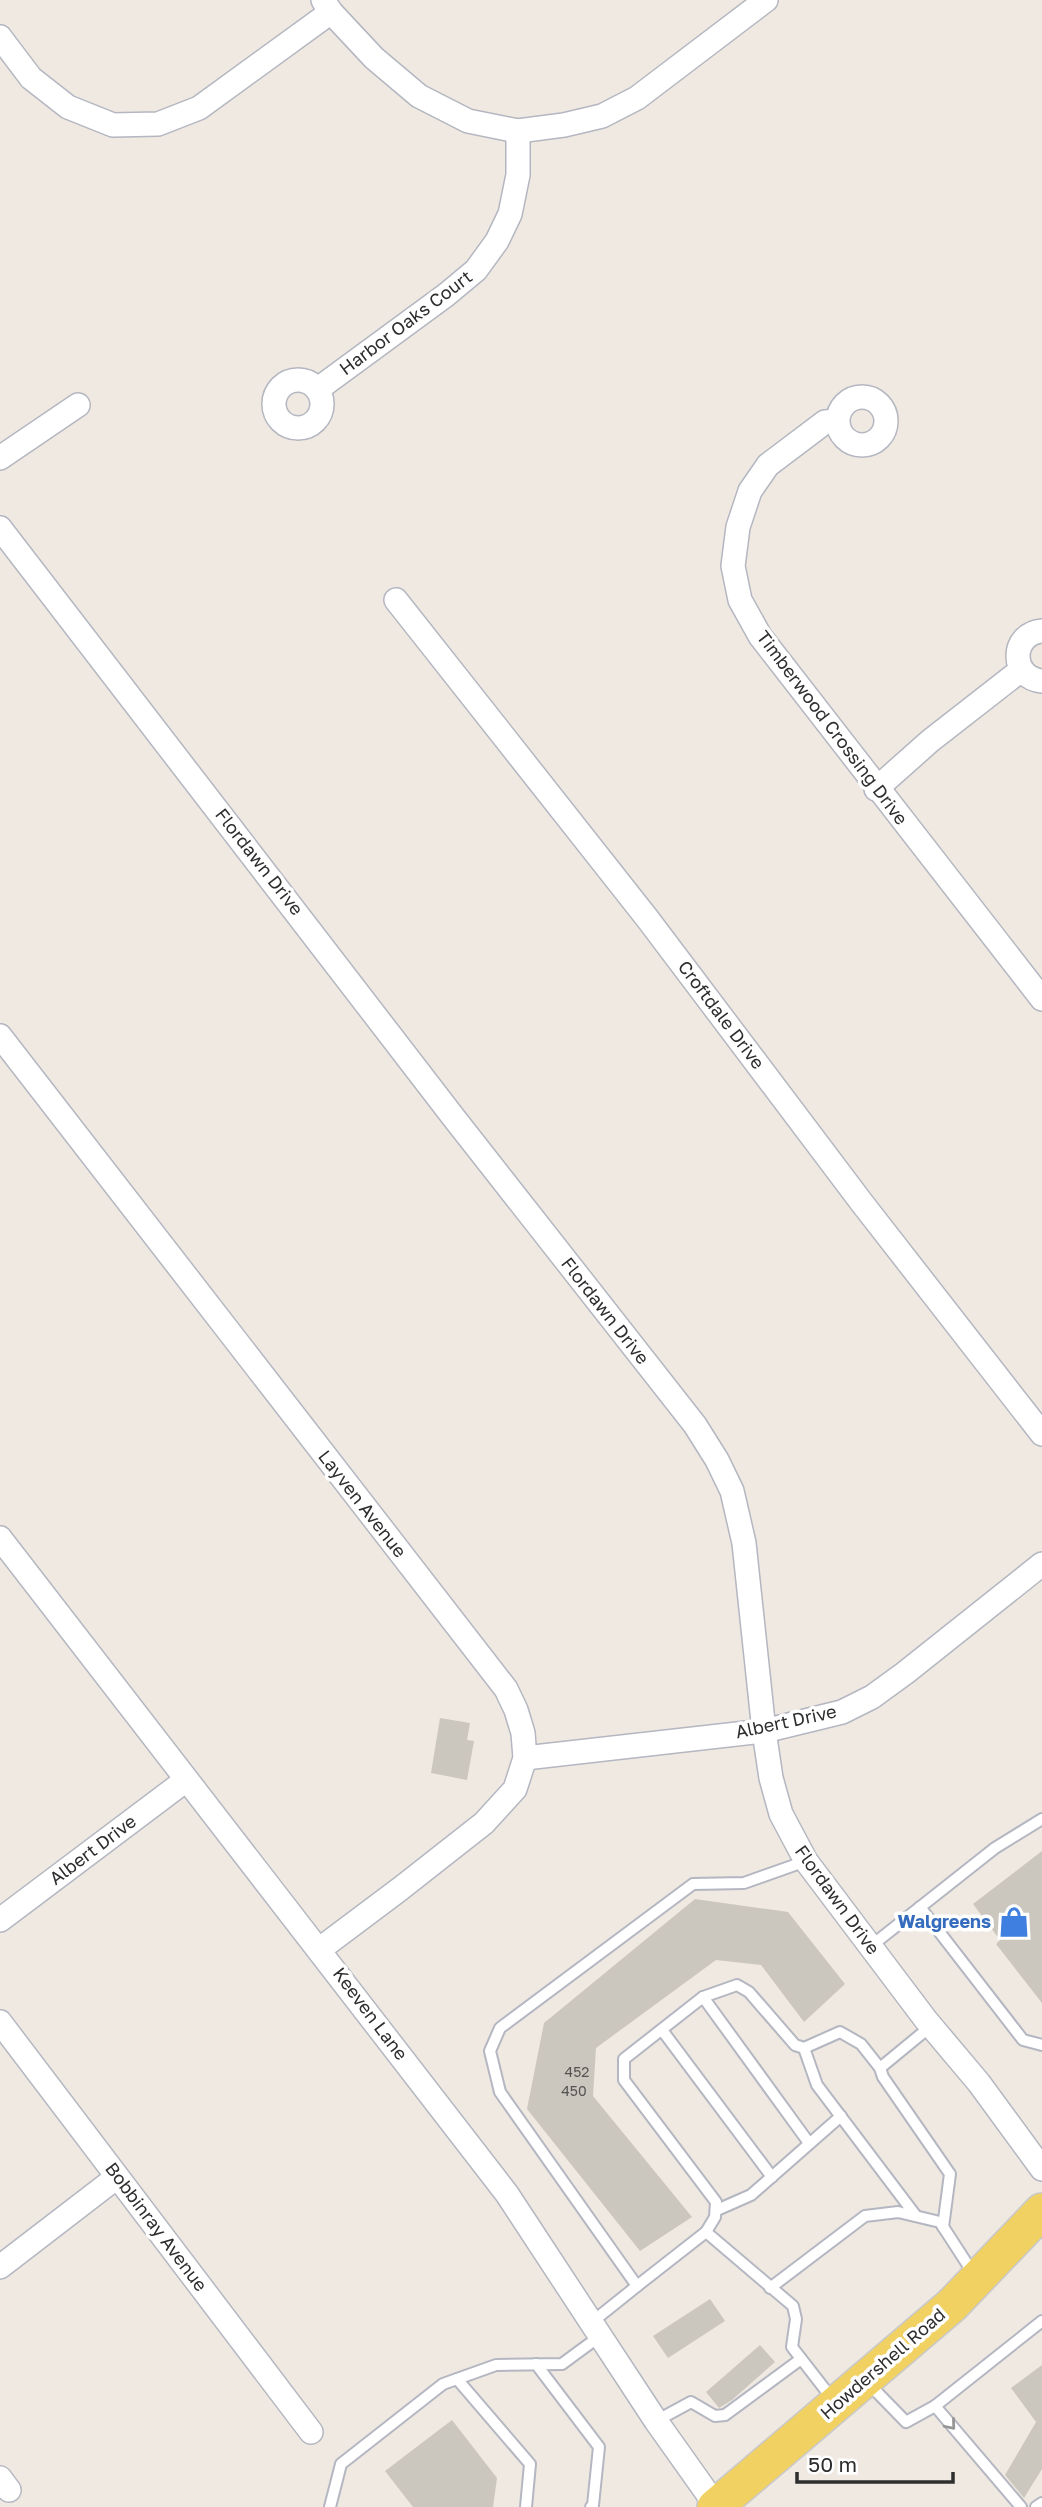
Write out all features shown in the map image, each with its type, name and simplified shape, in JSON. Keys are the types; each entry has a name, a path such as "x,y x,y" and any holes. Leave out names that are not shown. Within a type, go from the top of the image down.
{"main road":[{"name":"Howdershell Road","path":"716,2507 952,2305 1042,2211"}],"street":[{"path":"0,37 32,78 68,107 113,125 158,124 199,108 327,6 374,58 419,96 468,121 518,131 564,125 602,116 637,98 766,0"},
{"name":"Harbor Oaks Court","path":"318,389 476,270 497,241 510,214 518,175 518,131"},
{"path":"0,458 78,405"},
{"name":"Timberwood Crossing Drive","path":"837,421 825,422 768,465 750,492 738,527 733,566 740,600 760,636 876,789 1042,999"},
{"name":"Flordawn Drive","path":"0,528 703,1437 732,1491 744,1543 764,1731 771,1777 781,1814 806,1861 931,2026 979,2083 1042,2169"},
{"name":"Croftdale Drive","path":"396,600 647,918 862,1203 1042,1434"},
{"path":"876,789 930,741 1032,675 1018,661 1017,651 1028,635 1042,631"},
{"name":"Layven Avenue","path":"0,1036 506,1689 516,1710 523,1733 525,1758 515,1789 484,1823 320,1949"},
{"name":"Keeven Lane","path":"0,1538 508,2194 656,2421 716,2507"},
{"name":"Albert Drive","path":"525,1758 764,1731 842,1712 872,1697 1042,1564"},
{"name":"Albert Drive","path":"0,1920 186,1780"},
{"name":"Bobbinray Avenue","path":"0,2022 311,2432"},
{"path":"0,2267 117,2177"}],"lane":[{"path":"870,1946 995,1848 1042,1819"},
{"path":"637,2286 500,2092 490,2051 499,2028 693,1884 744,1883 806,1861"},
{"path":"920,1907 1023,2040 1042,2045"},
{"path":"330,2507 341,2464 443,2384 496,2365 562,2364 637,2286 706,2232 717,2210 716,2202 624,2080 624,2059 703,1997 737,1985 748,1992 795,2045 804,2048 840,2032 861,2044 880,2068 883,2077 950,2174 943,2227"},
{"path":"703,1997 810,2143"},
{"path":"880,2068 931,2026"},
{"path":"662,2030 772,2177"},
{"path":"804,2048 817,2085 916,2216"},
{"path":"717,2210 751,2195 841,2116"},
{"path":"770,2288 865,2216 898,2212 940,2222 977,2278"},
{"path":"706,2232 793,2306 796,2319 792,2347 836,2404"},
{"path":"865,2380 906,2422 935,2406 1042,2321"},
{"path":"656,2421 691,2402 715,2416 725,2416 801,2359"},
{"path":"537,2364 599,2447 591,2507"},
{"path":"457,2379 530,2465 526,2507"},
{"path":"935,2406 1021,2507"},
{"path":"1036,2507 1042,2502"}],"building":[{"path":"440,1718 470,1723 467,1740 474,1741 467,1780 431,1773"},
{"name":"Walgreens","path":"1042,1851 1042,2003 996,1944 1000,1940 973,1904"},
{"path":"695,1899 788,1912 845,1984 804,2022 761,1965 716,1960 596,2048 593,2096 692,2217 640,2251 527,2109 544,2023"},
{"path":"710,2299 725,2321 668,2358 653,2336"},
{"path":"760,2345 775,2362 719,2408 706,2392"},
{"path":"1042,2365 1042,2469 1024,2498 1005,2475 1036,2422 1011,2388"},
{"path":"452,2420 497,2478 493,2507 413,2507 385,2471"}],"place":[{"name":"Walgreens","path":"1014,1922"}]}
